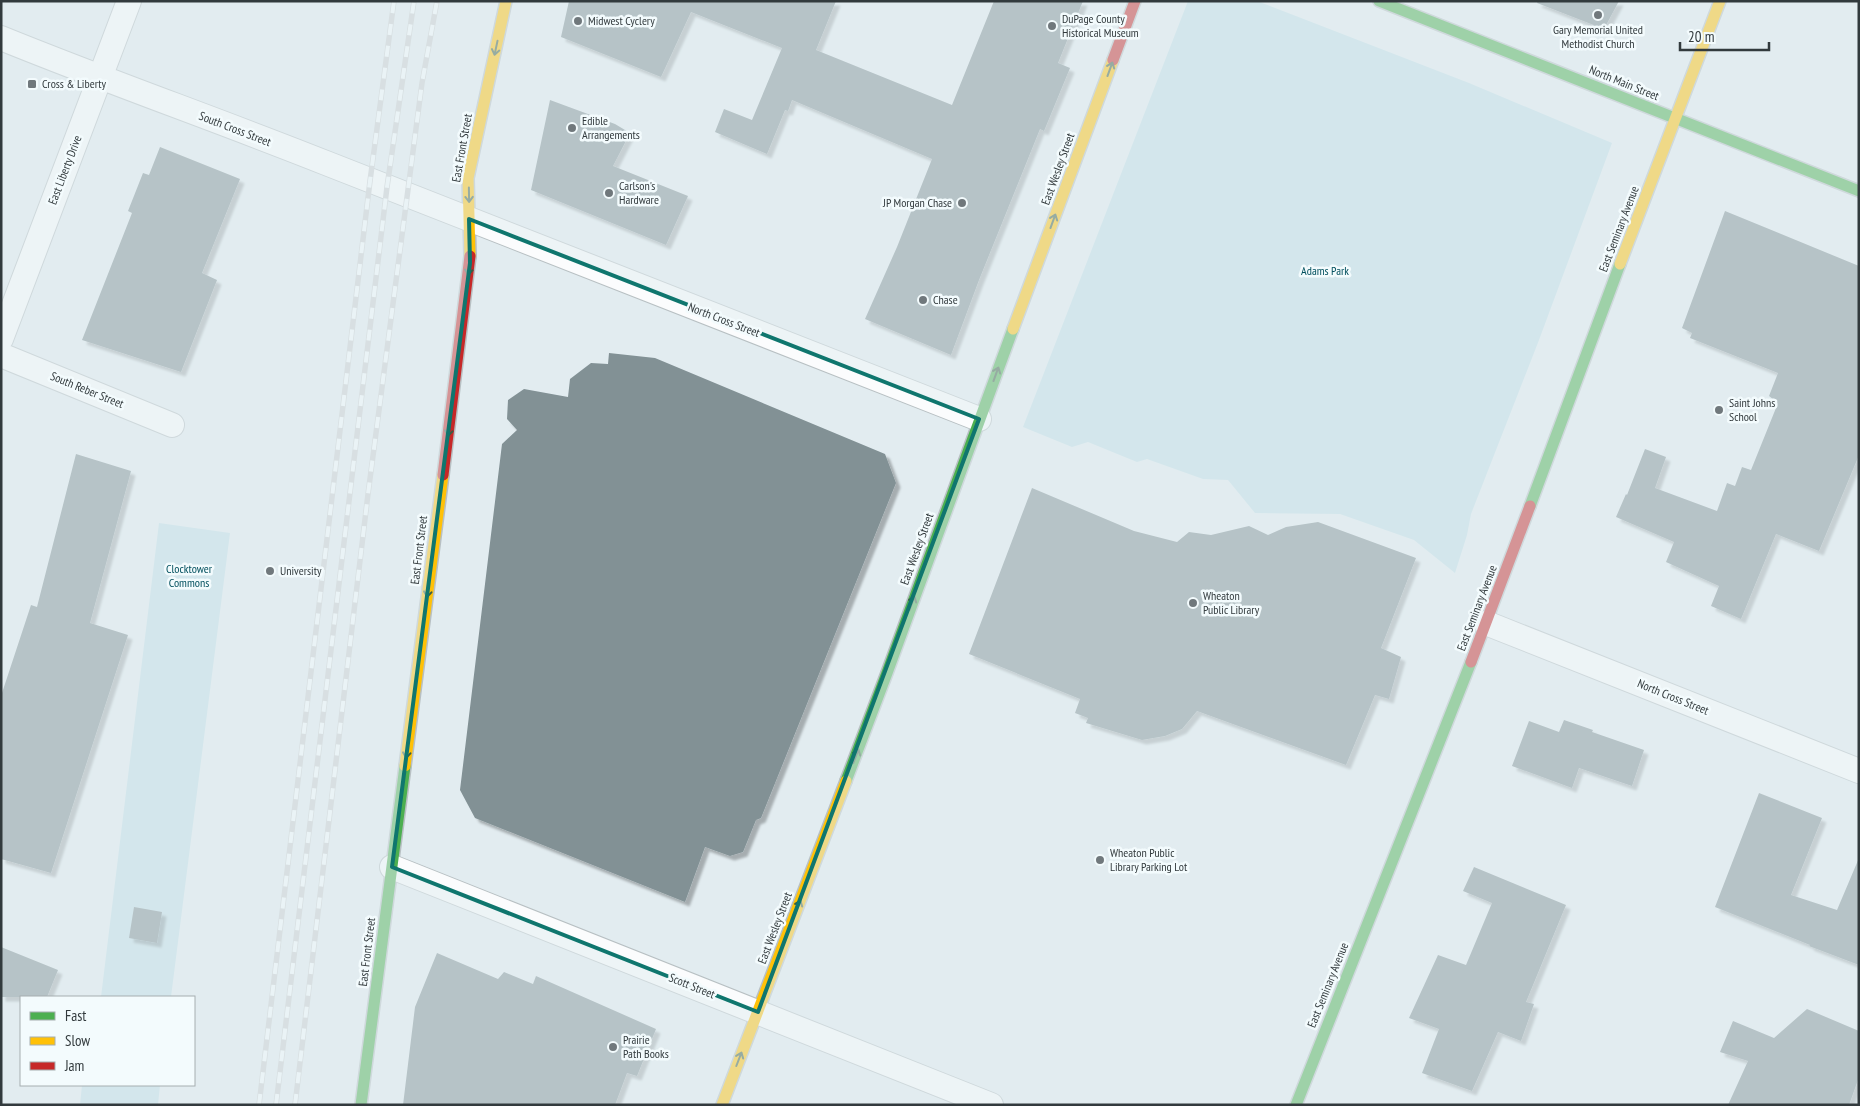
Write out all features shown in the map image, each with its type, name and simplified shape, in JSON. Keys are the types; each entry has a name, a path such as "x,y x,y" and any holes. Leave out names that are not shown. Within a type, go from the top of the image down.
{"street":[{"name":"East Liberty Drive","path":"1,339 129,1"},
{"name":"East Front Street","path":"361,1105 470,263 468,178 506,1"},
{"name":"East Wesley Street","path":"722,1105 887,673 979,419 1135,1"},
{"name":"North Main Street","path":"1379,1 1859,191"},
{"name":"East Seminary Avenue","path":"1296,1105 1486,623 1720,1"},
{"name":"South Cross Street","path":"1,38 100,78 469,219"},
{"name":"North Cross Street","path":"469,219 600,272 979,419"},
{"name":"South Reber Street","path":"1,355 172,425"},
{"name":"North Cross Street","path":"1486,623 1859,771"},
{"name":"Scott Street","path":"392,867 991,1105"}],"highlighted area":[{"path":"469,219 979,419 758,1012 392,867 470,263"}],"green space":[{"name":"Adams Park","path":"1188,1 1257,1 1469,83 1612,143 1539,340 1471,514 1467,535 1455,573 1414,540 1340,514 1255,513 1228,480 1203,479 1147,459 1137,462 1088,442 1072,447 1023,427"},
{"name":"Clocktower Commons","path":"159,523 230,533 171,996 101,996"},
{"path":"82,1086 160,1086 158,1105 80,1105"}],"building":[{"path":"569,1 836,1 816,50 952,105 994,1 1083,1 1058,63 1070,68 1044,131 1040,129 951,355 865,319 897,247 932,159 792,100 788,111 785,110 767,154 715,132 724,109 752,120 782,48 691,12 661,77 561,37"},
{"name":"Gary Memorial United Methodist Church","path":"1538,1 1619,1 1604,29 1537,3"},
{"name":"Carlson's Hardware","path":"550,100 615,124 630,133 613,166 688,196 666,245 531,190"},
{"path":"160,147 240,179 202,273 217,280 181,372 82,340 132,213 128,211 143,173 149,175"},
{"name":"Saint Johns School","path":"1725,211 1859,266 1859,455 1819,551 1776,534 1741,619 1711,606 1719,586 1666,562 1674,542 1616,517 1645,449 1666,457 1655,488 1717,511 1727,483 1735,486 1742,467 1751,470 1778,403 1769,396 1778,373 1690,338 1692,333 1682,328"},
{"path":"609,353 655,358 885,454 896,483 761,818 756,820 743,852 730,856 705,847 685,902 475,818 460,790 502,444 517,430 507,419 508,400 524,389 568,397 570,379 591,363 608,364"},
{"path":"76,454 131,471 90,623 128,635 51,873 1,859 1,696 31,605 37,607"},
{"name":"Wheaton Public Library","path":"1032,488 1134,531 1177,542 1189,532 1211,535 1249,526 1268,535 1286,527 1318,522 1416,558 1381,648 1401,657 1389,699 1375,695 1346,765 1197,711 1182,729 1165,736 1142,740 1086,723 1088,718 1075,713 1080,699 969,654"},
{"path":"1564,720 1644,750 1632,786 1579,768 1572,788 1512,766 1529,721 1559,732"},
{"path":"1759,793 1822,818 1791,895 1837,910 1859,858 1859,965 1715,907"},
{"path":"1474,867 1566,905 1526,1002 1534,1004 1521,1041 1498,1032 1472,1091 1422,1073 1439,1029 1409,1018 1438,955 1466,965 1492,903 1463,891"},
{"path":"134,907 162,912 157,943 129,938"},
{"path":"1,947 58,970 47,996 1,997"},
{"path":"437,953 498,979 504,972 533,984 536,976 656,1029 637,1076 627,1073 615,1105 403,1105 415,1007"},
{"path":"1807,1009 1859,1031 1859,1077 1849,1105 1728,1105 1748,1061 1720,1052 1733,1021 1774,1038"}],"railway":[{"path":"259,1105 370,181 394,1"},
{"path":"276,1105 387,187 414,1"},
{"path":"295,1105 368,494 422,83 437,1"}],"traffic: fast":[{"path":"1379,1 1859,191"},
{"path":"1530,506 1620,264"},
{"path":"846,781 1013,329"},
{"path":"1296,1105 1471,662"},
{"path":"361,1105 405,766"}],"traffic: slow":[{"path":"470,256 468,178 506,1"},
{"path":"1620,264 1720,1"},
{"path":"1013,329 1113,60"},
{"path":"405,766 443,475"},
{"path":"722,1105 846,781"}],"traffic: jam":[{"path":"1113,60 1135,1"},
{"path":"443,475 470,256"},
{"path":"1471,662 1530,506"}],"place":[{"name":"Gary Memorial United Methodist Church","path":"1598,15"},
{"name":"Midwest Cyclery","path":"578,21"},
{"name":"DuPage County Historical Museum","path":"1052,26"},
{"name":"Cross & Liberty","path":"32,84"},
{"name":"Edible Arrangements","path":"572,128"},
{"name":"Carlson's Hardware","path":"609,193"},
{"name":"JP Morgan Chase","path":"962,203"},
{"name":"Chase","path":"923,300"},
{"name":"Saint Johns School","path":"1719,410"},
{"name":"University","path":"270,571"},
{"name":"Wheaton Public Library","path":"1193,603"},
{"name":"Wheaton Public Library Parking Lot","path":"1100,860"},
{"name":"Prairie Path Books","path":"613,1047"}]}
